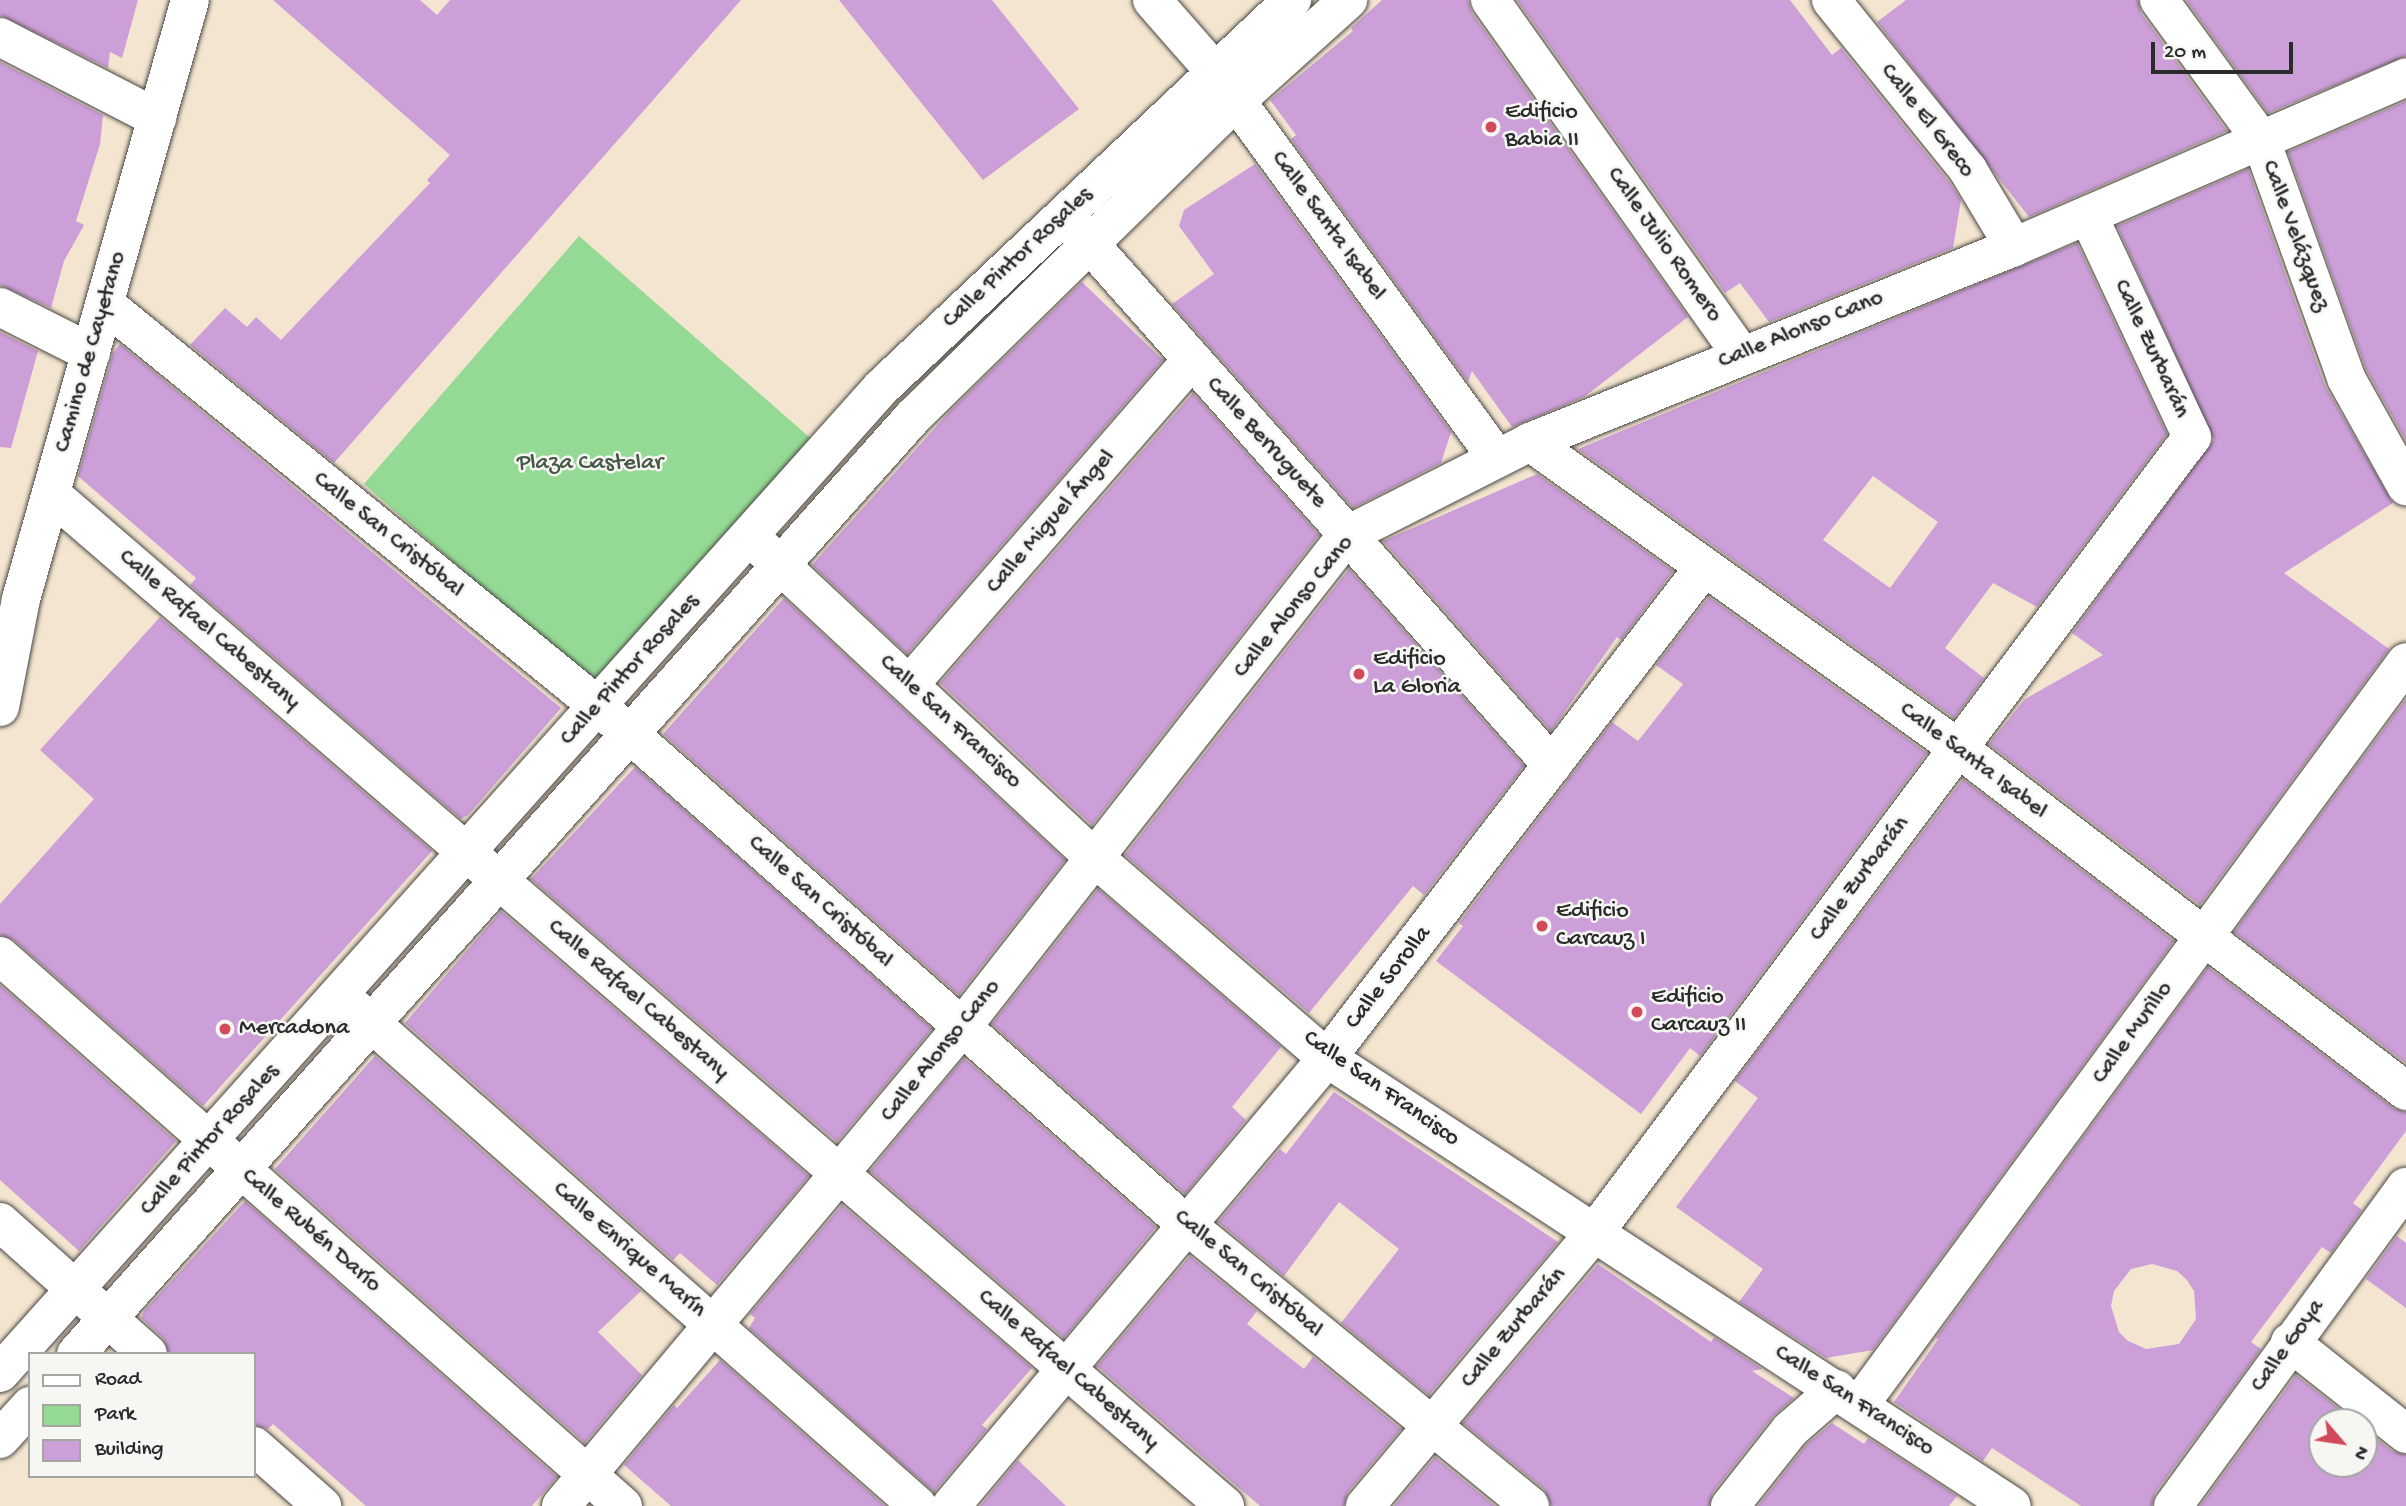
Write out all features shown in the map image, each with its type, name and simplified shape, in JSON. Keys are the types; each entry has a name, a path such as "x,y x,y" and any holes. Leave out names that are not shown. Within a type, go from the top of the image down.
{"street":[{"name":"Camino de Cayetano","path":"0,707 11,594 51,494 190,0"},
{"name":"Calle Santa Isabel","path":"1152,0 1226,87 1514,450 1704,567 1958,748 2406,1091"},
{"name":"Calle Pintor Rosales","path":"78,1352 779,564 914,417 1089,245 1226,87 1292,0"},
{"name":"Calle Pintor Rosales","path":"0,1373 468,853 882,387 1064,215 1226,87 1348,0"},
{"name":"Calle Julio Romero","path":"1490,0 1741,354"},
{"name":"Calle El Greco","path":"1831,0 1968,170 2014,247"},
{"name":"Calle Velázquez","path":"2159,0 2261,140 2346,378 2406,486"},
{"path":"0,37 157,118"},
{"name":"Calle Alonso Cano","path":"561,1506 962,1027 1347,535 1514,450 1741,354 2014,247 2406,77"},
{"name":"Calle Berruguete","path":"1064,215 1552,765"},
{"name":"Calle Zurbarán","path":"1365,1506 1595,1231 2192,438 2088,215"},
{"name":"Calle San Cristóbal","path":"105,303 629,732 1187,1225 1530,1506"},
{"path":"0,307 91,353"},
{"name":"Calle Miguel Ángel","path":"909,684 1192,360"},
{"name":"Calle Rafael Cabestany","path":"51,494 1225,1506"},
{"name":"Calle San Francisco","path":"749,536 1095,858 1327,1058 1848,1397 2002,1504"},
{"name":"Calle Sorolla","path":"951,1506 1327,1058 1704,567"},
{"name":"Calle Murillo","path":"1730,1506 1790,1430 1848,1397 2204,936 2406,662"},
{"name":"Calle Rubén Darío","path":"0,956 623,1506"},
{"name":"Calle Enrique Marín","path":"339,995 918,1506"},
{"name":"Calle Goya","path":"2173,1506 2290,1342 2406,1187"},
{"path":"0,1222 146,1352"},
{"path":"2290,1342 2406,1434"},
{"path":"0,1439 28,1408"},
{"path":"256,1448 322,1506"}],"green space":[{"name":"Plaza Castelar","path":"579,236 816,443 600,691 364,484"}],"building":[{"path":"0,0 138,0 122,58 110,52 108,68 0,15"},
{"path":"273,0 420,0 437,15 450,0 741,0 334,463 190,345 225,308 247,327 256,317 281,340 430,183 427,180 450,155"},
{"path":"839,0 992,0 1079,109 983,180"},
{"path":"1382,0 1468,0 1472,13 1688,317 1584,397 1512,427 1472,371 1468,382 1291,139 1296,135 1270,100 1353,31 1351,28"},
{"path":"1517,0 1790,0 1832,55 1841,48 1950,183 1961,200 1953,248 1769,322 1740,283 1725,293"},
{"path":"1906,0 2138,0 2141,13 2227,131 2029,217 1877,22"},
{"path":"2186,0 2406,0 2406,56 2268,113"},
{"path":"0,62 103,115 100,144 76,221 84,225 64,261 51,308 0,285"},
{"path":"2406,101 2406,441 2366,369 2288,152"},
{"path":"1255,164 1451,432 1441,463 1353,508 1172,304 1214,274 1179,226 1184,210"},
{"path":"2248,169 2325,386 2393,503 2284,573 2389,649 2200,905 1989,744 2025,699 2103,655 2072,633 2214,440 2117,226"},
{"path":"2077,243 2167,434 2037,607 1993,583 1945,648 1984,678 1954,718 1578,449","holes":["1873,476 1938,522 1890,588 1823,540"]},
{"path":"1082,282 1163,360 907,654 812,565 951,410"},
{"path":"0,332 38,351 11,448 0,447"},
{"path":"120,344 561,708 468,815 461,819 190,585 196,578 78,476 113,353"},
{"path":"1193,393 1319,535 1092,825 940,683"},
{"path":"1537,474 1673,571 1621,640 1617,637 1551,731 1383,541"},
{"path":"1349,569 1524,766 1424,895 1413,886 1309,1013 1125,855"},
{"path":"1709,597 1927,753 1700,1056 1690,1048 1641,1114 1436,961 1463,926 1459,923 1612,722 1638,741 1683,684 1656,665"},
{"path":"784,598 1065,860 959,995 663,734"},
{"path":"160,617 432,851 203,1106 14,940 0,935 0,904 94,799 40,750"},
{"path":"2406,699 2406,1063 2234,932"},
{"path":"635,767 932,1029 837,1142 531,879"},
{"path":"1963,779 2174,941 1873,1350 1826,1358 1739,1302 1763,1269 1676,1207 1758,1098 1735,1081"},
{"path":"1098,889 1281,1047 1232,1107 1246,1120 1185,1194 992,1024"},
{"path":"501,911 809,1176 717,1285 680,1253 673,1260 405,1023"},
{"path":"2208,967 2393,1108 2406,1112 2406,1131 2353,1203 2362,1210 2331,1253 2322,1247 2251,1342 2261,1349 2155,1493 2152,1506 2081,1506 1992,1448 1983,1461 1894,1402 1939,1338 1935,1339","holes":["2152,1264 2177,1271 2194,1291 2196,1319 2179,1344 2146,1349 2128,1341 2119,1332 2111,1306 2114,1291 2131,1269"]},
{"path":"0,985 176,1141 79,1251 0,1180"},
{"path":"375,1056 641,1291 598,1332 642,1375 585,1443 275,1169"},
{"path":"964,1058 1156,1227 1064,1338 870,1171"},
{"path":"1334,1092 1558,1242 1429,1395 1341,1323 1399,1249 1339,1202 1284,1276 1218,1222 1280,1149 1286,1154"},
{"path":"245,1201 557,1477 532,1506 366,1506 273,1424 268,1429 256,1426 256,1352 168,1352 163,1338 141,1318 144,1311"},
{"path":"842,1205 1032,1368 982,1425 987,1429 934,1492 749,1328 755,1318 750,1314"},
{"path":"2397,1236 2406,1243 2406,1308 2366,1279"},
{"path":"1190,1256 1257,1311 1247,1324 1304,1369 1313,1357 1401,1429 1348,1492 1344,1506 1260,1506 1097,1366"},
{"path":"1598,1264 1711,1342 1714,1337 1762,1369 1752,1371 1794,1398 1773,1416 1713,1492 1709,1506 1551,1506 1544,1489 1463,1423"},
{"path":"720,1360 885,1506 671,1506 624,1465 674,1405 677,1408"},
{"path":"2296,1375 2338,1408 2308,1408 2308,1478 2378,1478 2378,1440 2392,1451 2406,1455 2406,1506 2200,1506"},
{"path":"1832,1423 1864,1444 1868,1438 1957,1496 1949,1506 1758,1506 1806,1445"},
{"path":"1435,1457 1495,1506 1394,1506"},
{"path":"1018,1460 1066,1506 980,1506"}],"place":[{"name":"Edificio Babia II","path":"1491,127"},
{"name":"Edificio La Gloria","path":"1359,674"},
{"name":"Edificio Carcauz I","path":"1542,926"},
{"name":"Edificio Carcauz II","path":"1637,1012"},
{"name":"Mercadona","path":"225,1029"}]}
